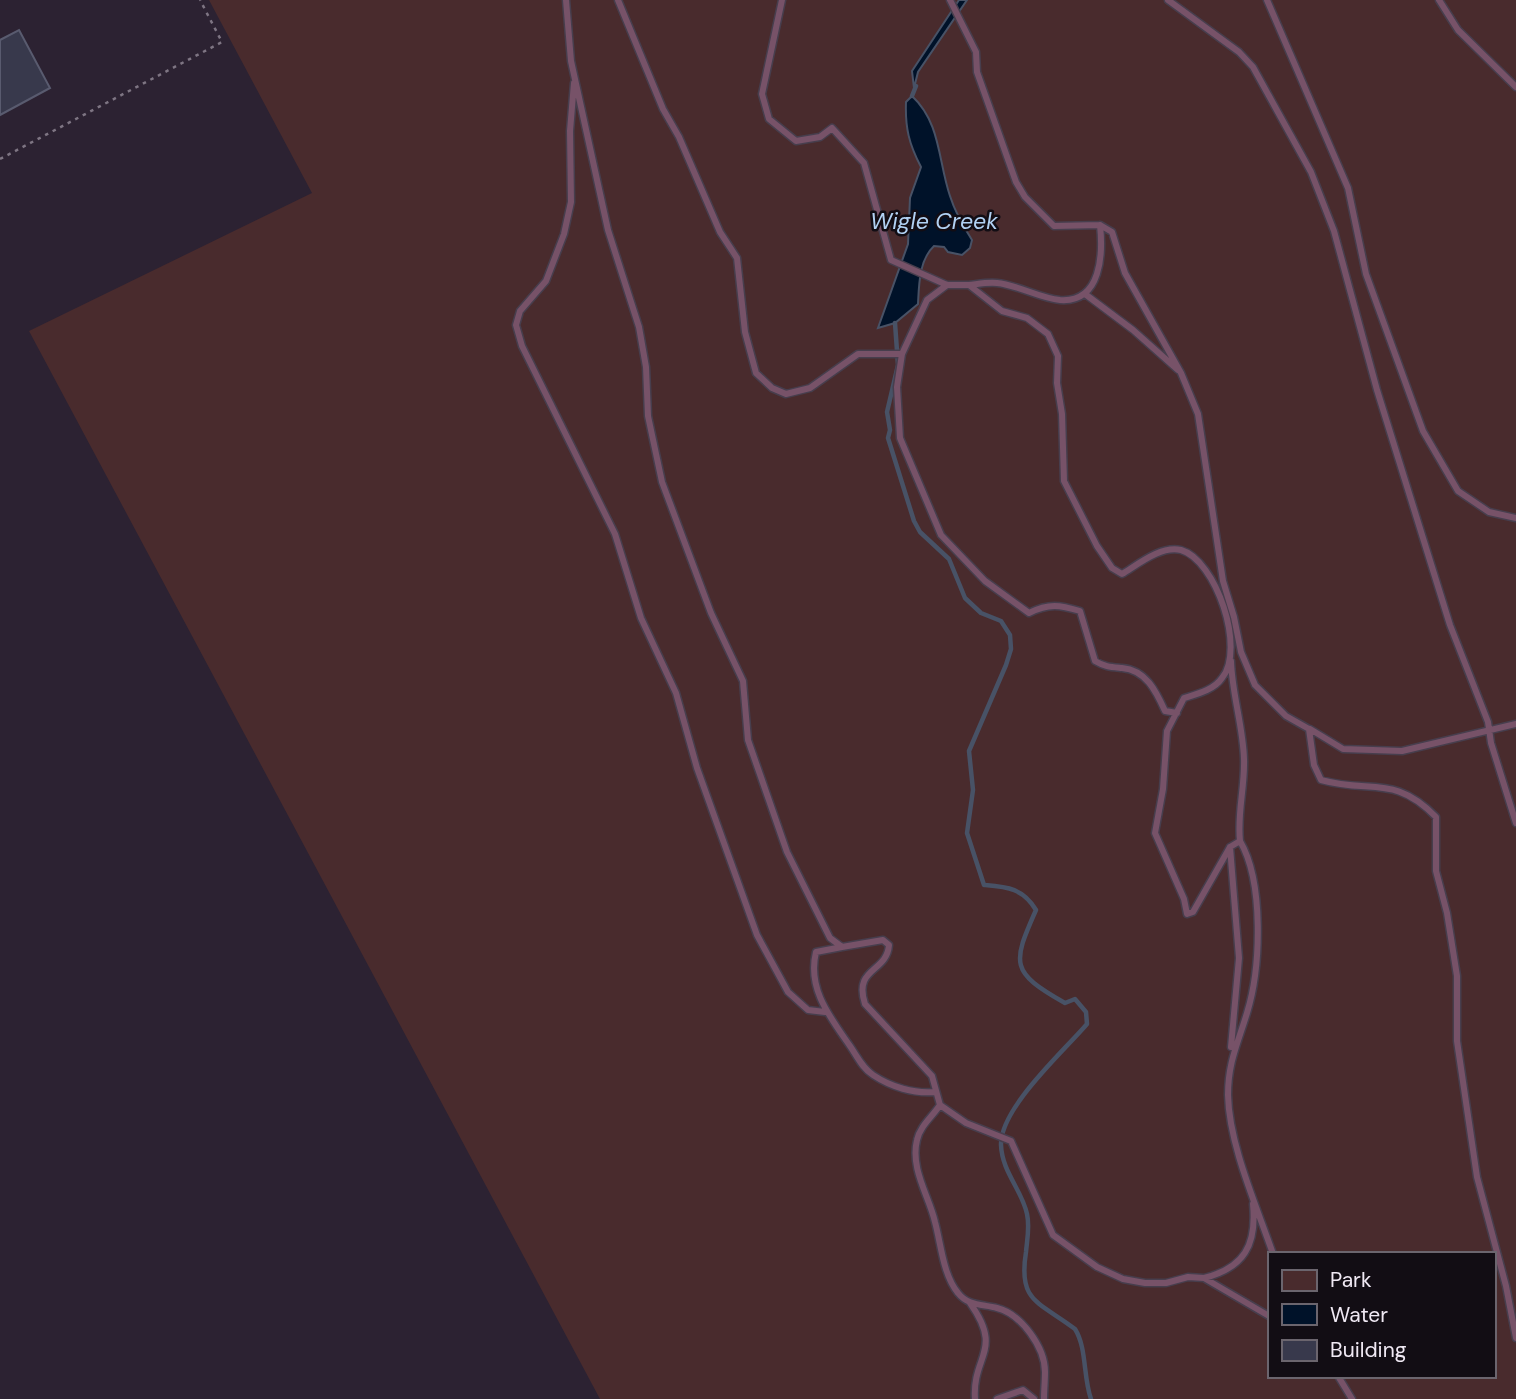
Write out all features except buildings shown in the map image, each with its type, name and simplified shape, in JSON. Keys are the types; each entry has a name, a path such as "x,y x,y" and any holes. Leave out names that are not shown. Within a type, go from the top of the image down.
{"lane":[{"path":"566,0 575,78 608,230 639,327 646,367 648,416 662,482 711,613 743,681 748,740 787,852 830,938 842,947"},
{"path":"618,0 663,109 679,136 720,232 737,258 745,332 756,373 772,388 786,394 810,388 858,354 902,355"},
{"path":"782,0 761,94 769,119 796,141 820,137 832,128 863,163 891,260 947,285 995,283 1062,300 1085,294 1096,278 1103,252 1100,225"},
{"path":"950,0 976,52 977,72 995,129 1025,197 1054,226 1100,225 1112,232 1125,273 1181,373 1198,414 1223,581 1241,652 1255,685 1286,716 1343,749 1375,751 1434,745 1516,724"},
{"path":"1168,0 1239,52 1253,67 1311,172 1334,231 1377,390 1450,625 1469,670 1516,823"},
{"path":"1267,0 1348,188 1366,274 1423,431 1458,491 1489,512 1516,518"},
{"path":"1439,0 1458,30 1516,87"},
{"path":"575,78 569,131 571,202 564,234 546,281 520,311 516,325 522,346 615,534 641,618 676,693 697,768 757,935 788,992 808,1010 825,1013"},
{"path":"947,285 927,299 902,355 897,387 900,438 941,535 985,581 1016,606 1029,613 1043,606 1059,604 1080,611 1095,661 1106,668 1126,668 1144,676 1165,711 1177,713"},
{"path":"969,285 1002,312 1027,318 1048,334 1058,356 1056,383 1062,414 1064,481 1085,526 1112,568 1122,574 1162,552 1179,550 1196,558 1215,584 1228,621 1230,652 1243,731 1243,790 1237,817 1240,841 1249,857 1256,891 1258,939 1248,1011 1230,1055"},
{"path":"1085,294 1140,335 1181,373"},
{"path":"1230,652 1223,678 1204,692 1184,698 1167,731 1163,789 1155,833 1184,899 1187,914 1193,912 1230,847 1240,841"},
{"path":"1309,729 1314,765 1321,780 1335,784 1382,786 1405,792 1419,800 1436,817 1436,870 1447,913 1457,976 1457,1041 1477,1177 1506,1286 1516,1338"},
{"path":"1230,847 1239,958 1228,1097 1236,1140 1272,1252"},
{"path":"935,1092 922,1094 892,1086 871,1074 825,1013 813,966 816,953 883,940 889,945 889,952 864,977 860,989 875,1017 906,1045 933,1076 940,1105 966,1123 1011,1141 1053,1235 1097,1267 1123,1279 1145,1283 1166,1283 1188,1277 1204,1278 1224,1273 1238,1263 1250,1243 1255,1225 1252,1192"},
{"path":"940,1105 917,1139 917,1165 947,1270 958,1293 970,1303 987,1332 987,1349 977,1380 975,1399"},
{"path":"1204,1278 1268,1315"},
{"path":"970,1303 1000,1308 1026,1329 1042,1356 1046,1372 1044,1399"},
{"path":"1339,1378 1352,1399"},
{"path":"997,1399 1023,1390 1034,1399"}],"path":[{"path":"0,159 222,42 200,0"}],"green space":[{"path":"209,0 1516,0 1516,1399 600,1399 29,331 312,193"}],"water":[{"path":"959,0 967,0 918,72 914,88 912,71"},
{"name":"Wigle Creek","path":"912,96 934,130 952,202 972,240 970,248 962,255 948,252 944,247 934,246 923,265 918,304 895,323 878,328 908,244 910,198 921,167 907,128 906,102"}],"waterway":[{"name":"Wigle Creek","path":"912,96 916,86"},
{"name":"Wigle Creek","path":"895,323 898,365 887,412 890,430 888,438 914,521 920,532 949,559 965,598 981,613 1001,621 1010,635 1011,649 1006,665 969,751 973,790 967,833 984,885 1020,893 1036,910 1020,955 1025,974 1065,1003 1075,999 1086,1012 1087,1024 1035,1081 1011,1114 1003,1130 1001,1145 1008,1172 1027,1214 1024,1269 1028,1291 1041,1306 1075,1329 1081,1345 1091,1399"}]}
